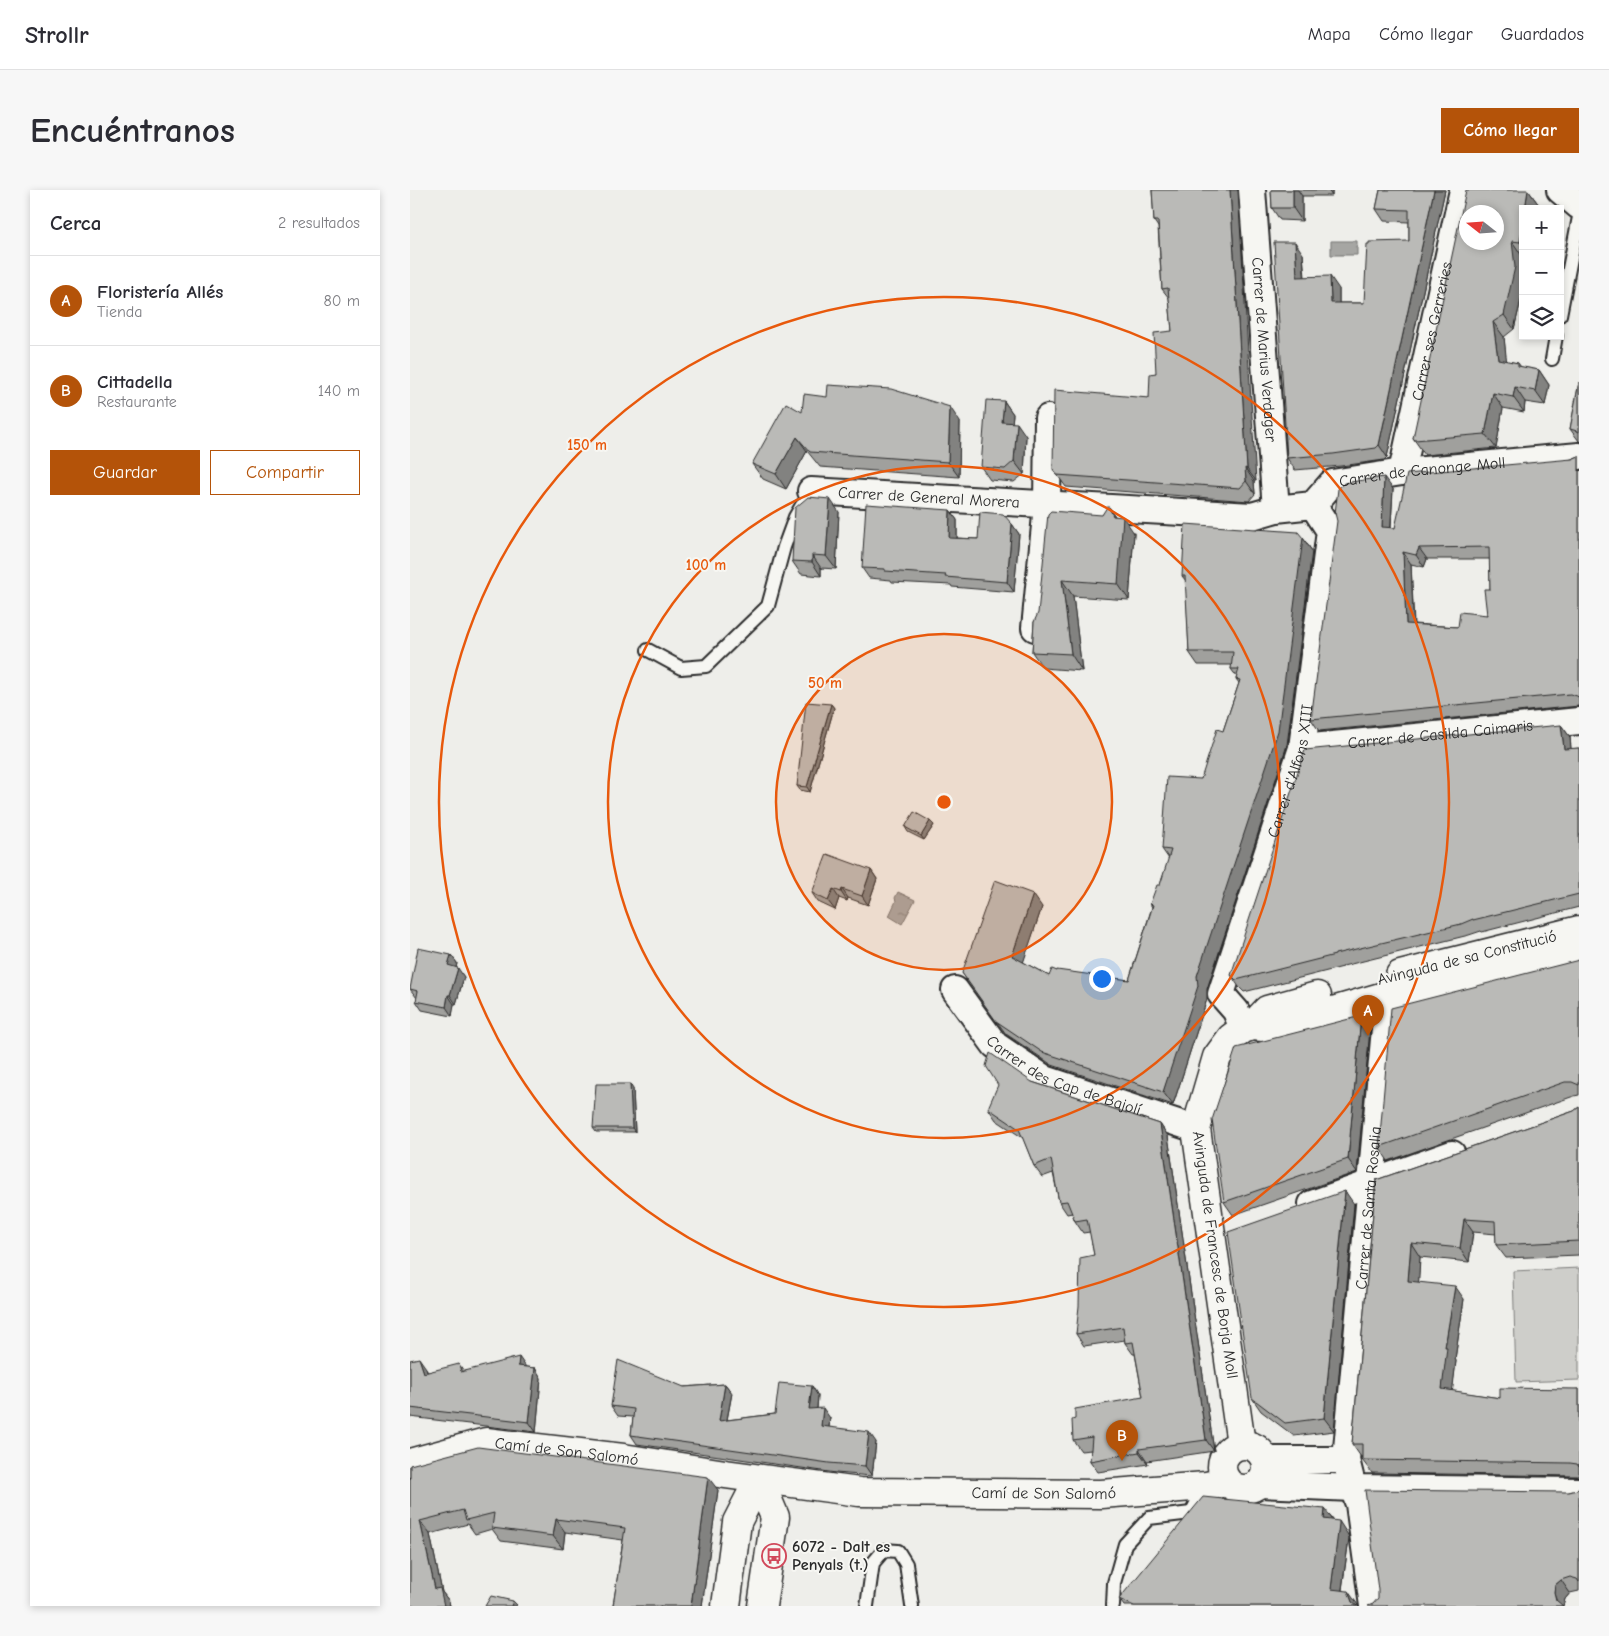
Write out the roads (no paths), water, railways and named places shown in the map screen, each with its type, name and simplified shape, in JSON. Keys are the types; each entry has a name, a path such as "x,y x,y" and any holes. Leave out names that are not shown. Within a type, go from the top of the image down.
{"street":[{"name":"Carrer de Marius Verdager","path":"1252,190 1276,509"},
{"name":"Carrer ses Gerreries","path":"1402,472 1463,190"},
{"path":"1560,190 1579,206"},
{"path":"1035,628 1047,505 1048,418"},
{"name":"Carrer de Canonge Moll","path":"1313,504 1332,483 1402,472 1579,456"},
{"name":"Carrer de General Morera","path":"811,491 1252,516 1276,509"},
{"path":"1276,509 1313,504"},
{"name":"Carrer d'Alfons XIII","path":"1248,1027 1221,994 1302,748 1330,531 1313,504"},
{"name":"Carrer de Casilda Caimaris","path":"1302,748 1579,721"},
{"name":"Avinguda de sa Constitució","path":"1248,1027 1267,1010 1579,930"},
{"name":"Avinguda de sa Constitució","path":"1248,1027 1275,1028 1388,995 1453,982 1579,951"},
{"path":"1388,995 1390,989 1432,981 1442,964"},
{"name":"Carrer des Cap de Bajolí","path":"955,990 995,1045 1045,1079 1196,1129"},
{"name":"Carrer de Santa Rosalia","path":"1373,1606 1359,1504 1346,1460 1388,995"},
{"name":"Avinguda de Francesc de Borja Moll","path":"1241,1444 1223,1232 1196,1129 1217,1058 1231,1038 1248,1027"},
{"path":"1290,1211 1478,1145"},
{"name":"Camí de Son Salomó","path":"410,1463 486,1442 623,1458 851,1492 1100,1494 1216,1484 1248,1488 1263,1472"},
{"path":"1216,1484 1223,1474 1224,1458 1234,1447 1241,1444 1249,1444 1262,1453 1263,1472"},
{"path":"1263,1472 1346,1460"},
{"path":"1263,1472 1353,1488 1579,1492"},
{"path":"759,1479 775,1517 762,1606"},
{"path":"726,1606 737,1522 759,1479"},
{"path":"775,1517 789,1505 851,1492"}],"lane":[{"path":"1564,295 1579,218"},
{"path":"1552,360 1555,340"},
{"path":"648,650 681,668 706,666 768,606 784,547 795,518 811,491"},
{"path":"1113,1606 1114,1584 1124,1544 1150,1518 1190,1512 1216,1484"},
{"path":"868,1606 874,1563 884,1550 898,1551 906,1564 912,1606"}],"water":[{"path":"1331,241 1357,241 1357,255 1331,255"},
{"path":"898,892 915,900 902,924 889,916"}],"place":[{"name":"Floristería Allés","path":"1368,1036"},
{"name":"Cittadella","path":"1122,1461"},
{"name":"6072 - Dalt es Penyals (t.)","path":"774,1556"}]}
